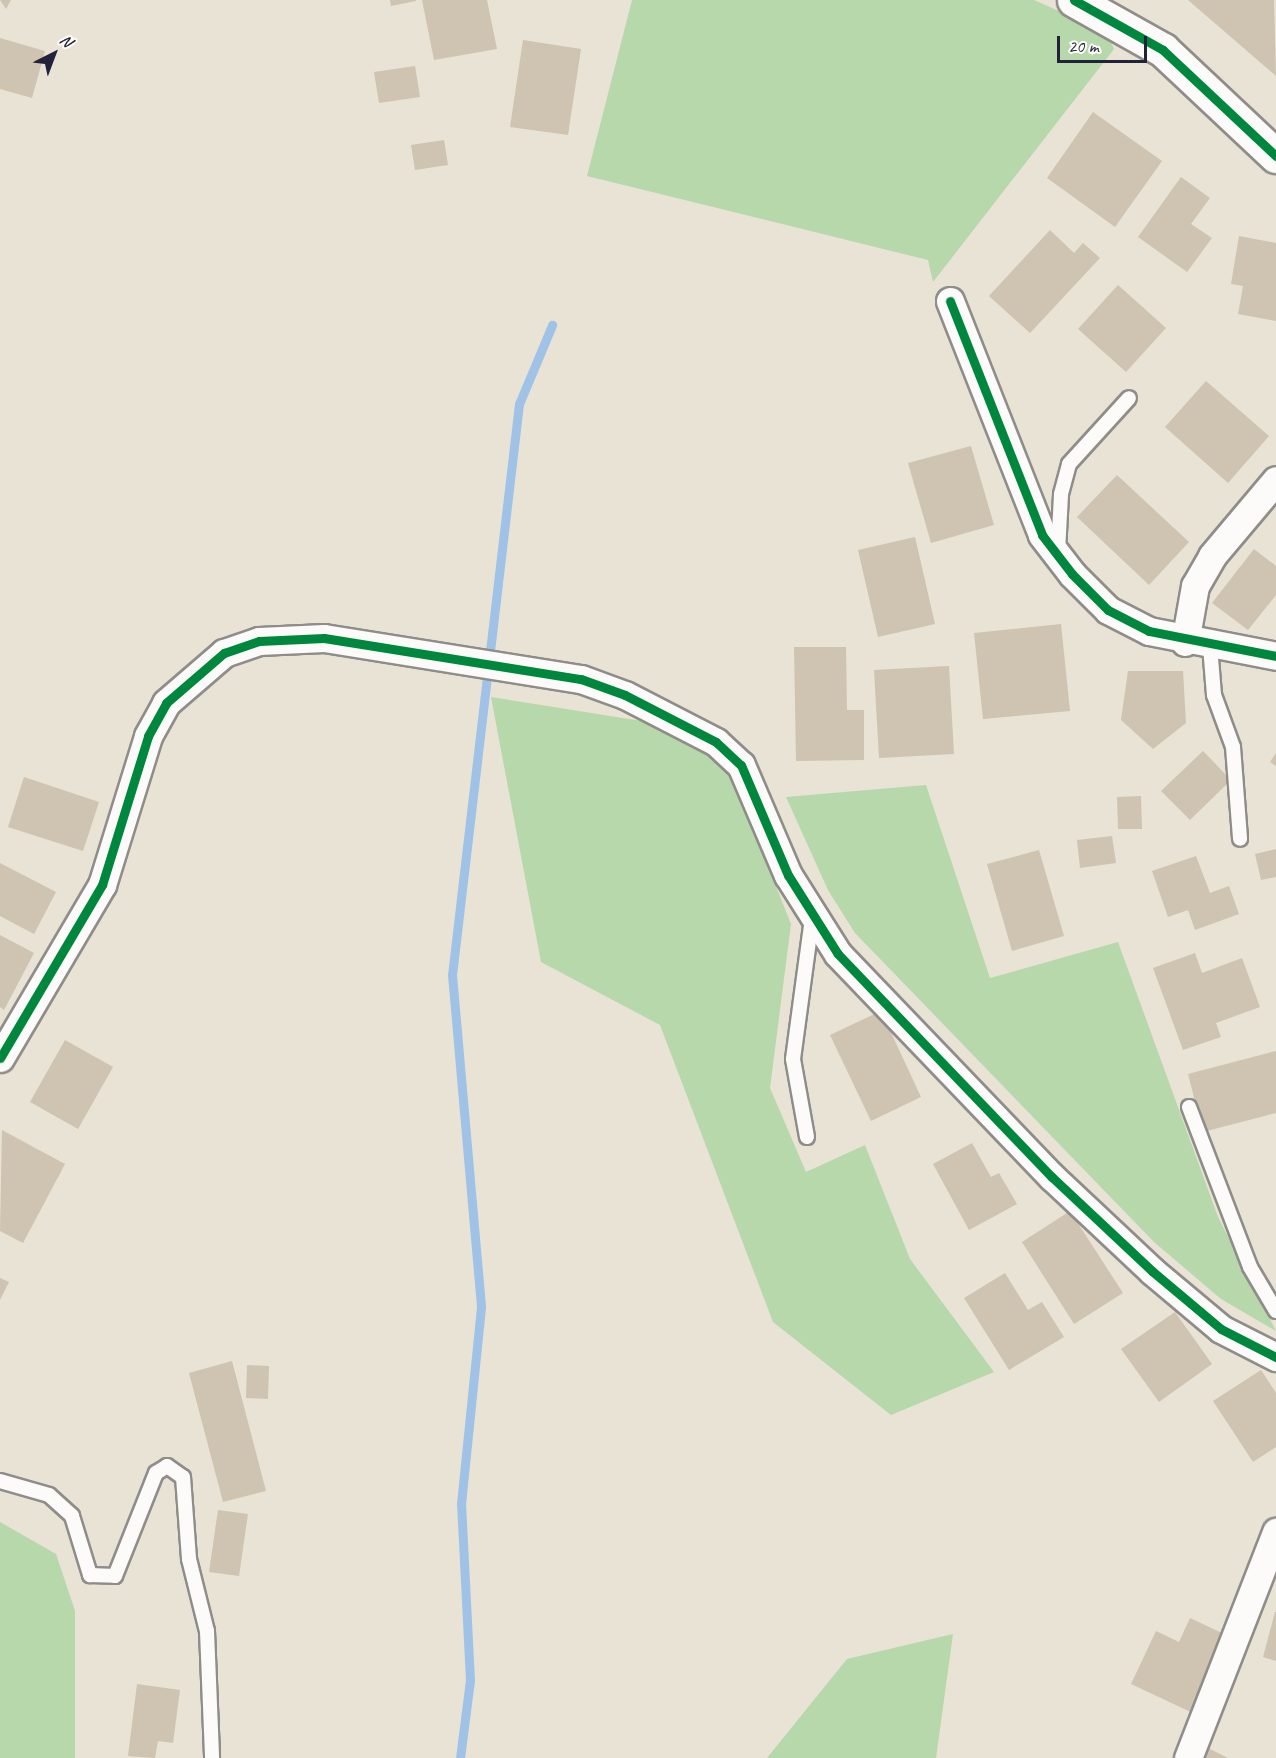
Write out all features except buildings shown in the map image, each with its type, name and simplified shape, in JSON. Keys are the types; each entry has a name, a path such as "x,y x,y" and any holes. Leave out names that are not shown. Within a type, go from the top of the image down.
{"street":[{"path":"1074,0 1163,50 1276,156"},
{"path":"950,301 1042,535 1058,556 1108,610 1197,644 1276,656"},
{"path":"1197,644 1195,586 1212,556 1276,480"},
{"path":"0,1058 102,885 148,736 166,703 224,653 259,641 324,638 553,672 625,695 716,742 741,765 812,918 838,954 1052,1177 1221,1329 1276,1358"},
{"path":"1188,1758 1276,1532"}],"lane":[{"path":"1058,556 1061,494 1069,464 1129,398"},
{"path":"1197,644 1233,747 1240,839"},
{"path":"807,1137 793,1059 812,918"},
{"path":"1189,1107 1250,1267 1276,1311"},
{"path":"0,1481 49,1495 72,1516 90,1575 115,1576 156,1473 167,1466 183,1477 189,1559 207,1631 212,1758"}],"green space":[{"path":"632,0 1034,0 1106,32 1114,49 933,282 928,260 587,176"},
{"path":"491,697 648,722 695,746 732,776 791,924 770,1088 806,1172 865,1145 910,1259 994,1372 891,1415 773,1322 660,1025 541,962"},
{"path":"926,785 990,978 1118,942 1218,1217 1276,1331 1221,1299 1154,1242 855,933 828,890 786,797"},
{"path":"0,1522 56,1554 75,1611 75,1758 0,1758"},
{"path":"953,1634 936,1758 767,1758 847,1659"}],"waterway":[{"path":"460,1758 470,1680 461,1504 481,1306 452,975 519,404 552,325"}],"cycle path":[{"path":"1074,0 1163,50 1276,156"},
{"path":"950,301 1042,535 1072,574 1108,610 1149,631 1276,656"},
{"path":"0,1058 102,885 148,736 166,703 224,653 259,641 324,638 581,679 625,695 716,742 741,765 788,875 838,954 1052,1177 1152,1271 1221,1329 1276,1357"}]}
